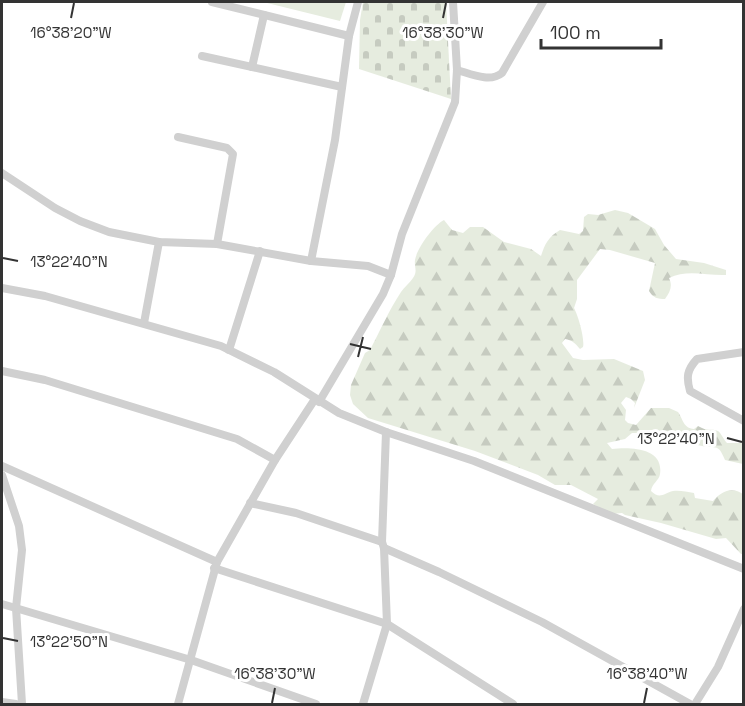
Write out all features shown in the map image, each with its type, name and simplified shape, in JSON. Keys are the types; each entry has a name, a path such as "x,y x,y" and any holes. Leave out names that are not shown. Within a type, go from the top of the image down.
{"street":[{"path":"212,2 349,36"},
{"path":"311,261 335,140 349,36 358,2"},
{"path":"178,705 215,565 275,460 317,401 383,294 391,275 402,234 455,102 457,70 453,2"},
{"path":"457,70 487,78 496,78 502,73 543,2"},
{"path":"252,67 264,15"},
{"path":"202,56 342,87"},
{"path":"178,137 226,148 233,154 217,244"},
{"path":"2,173 55,208 109,232 159,242 217,244 311,261 368,266 391,275"},
{"path":"144,323 159,242"},
{"path":"229,350 260,251"},
{"path":"2,288 45,296 144,323 229,350 274,372 339,413 386,432 474,461 744,569"},
{"path":"744,352 696,359 688,369 687,382 690,391 744,421"},
{"path":"2,371 45,380 237,440 275,460"},
{"path":"363,705 387,624 383,545 386,432"},
{"path":"2,466 215,565 387,624 513,705"},
{"path":"2,476 19,526 22,550 16,608 22,705"},
{"path":"250,503 296,513 383,545 542,622 690,705"},
{"path":"2,604 190,660 316,705"},
{"path":"695,705 718,667 744,609"},
{"path":"2,702 16,705"}],"green space":[{"path":"263,2 346,2 340,21"},
{"path":"363,2 446,2 451,99 359,69 360,20"},
{"path":"615,210 628,213 655,229 664,245 676,259 704,263 726,270 726,275 690,273 676,275 669,278 671,284 665,299 658,298 649,291 655,263 600,249 577,280 577,299 574,308 581,327 583,347 580,349 570,340 565,339 562,343 573,358 614,359 643,371 645,380 634,408 635,403 626,397 621,403 626,410 625,420 628,423 636,425 651,408 669,408 678,412 685,425 690,428 694,429 698,426 716,430 727,443 743,443 743,464 725,460 721,451 716,448 678,439 668,443 663,442 658,433 632,433 625,439 607,443 612,449 636,449 657,458 660,474 651,491 657,495 681,491 694,493 695,498 713,501 731,490 744,495 743,554 726,538 716,539 622,513 612,514 593,504 598,499 571,485 555,485 538,475 475,451 368,418 353,404 350,395 351,385 365,353 370,350 402,290 414,276 416,255 422,243 444,220 452,230 463,233 470,227 483,227 504,242 531,249 541,256 548,241 560,230 579,234 583,231 584,217 588,214 598,215"}]}
